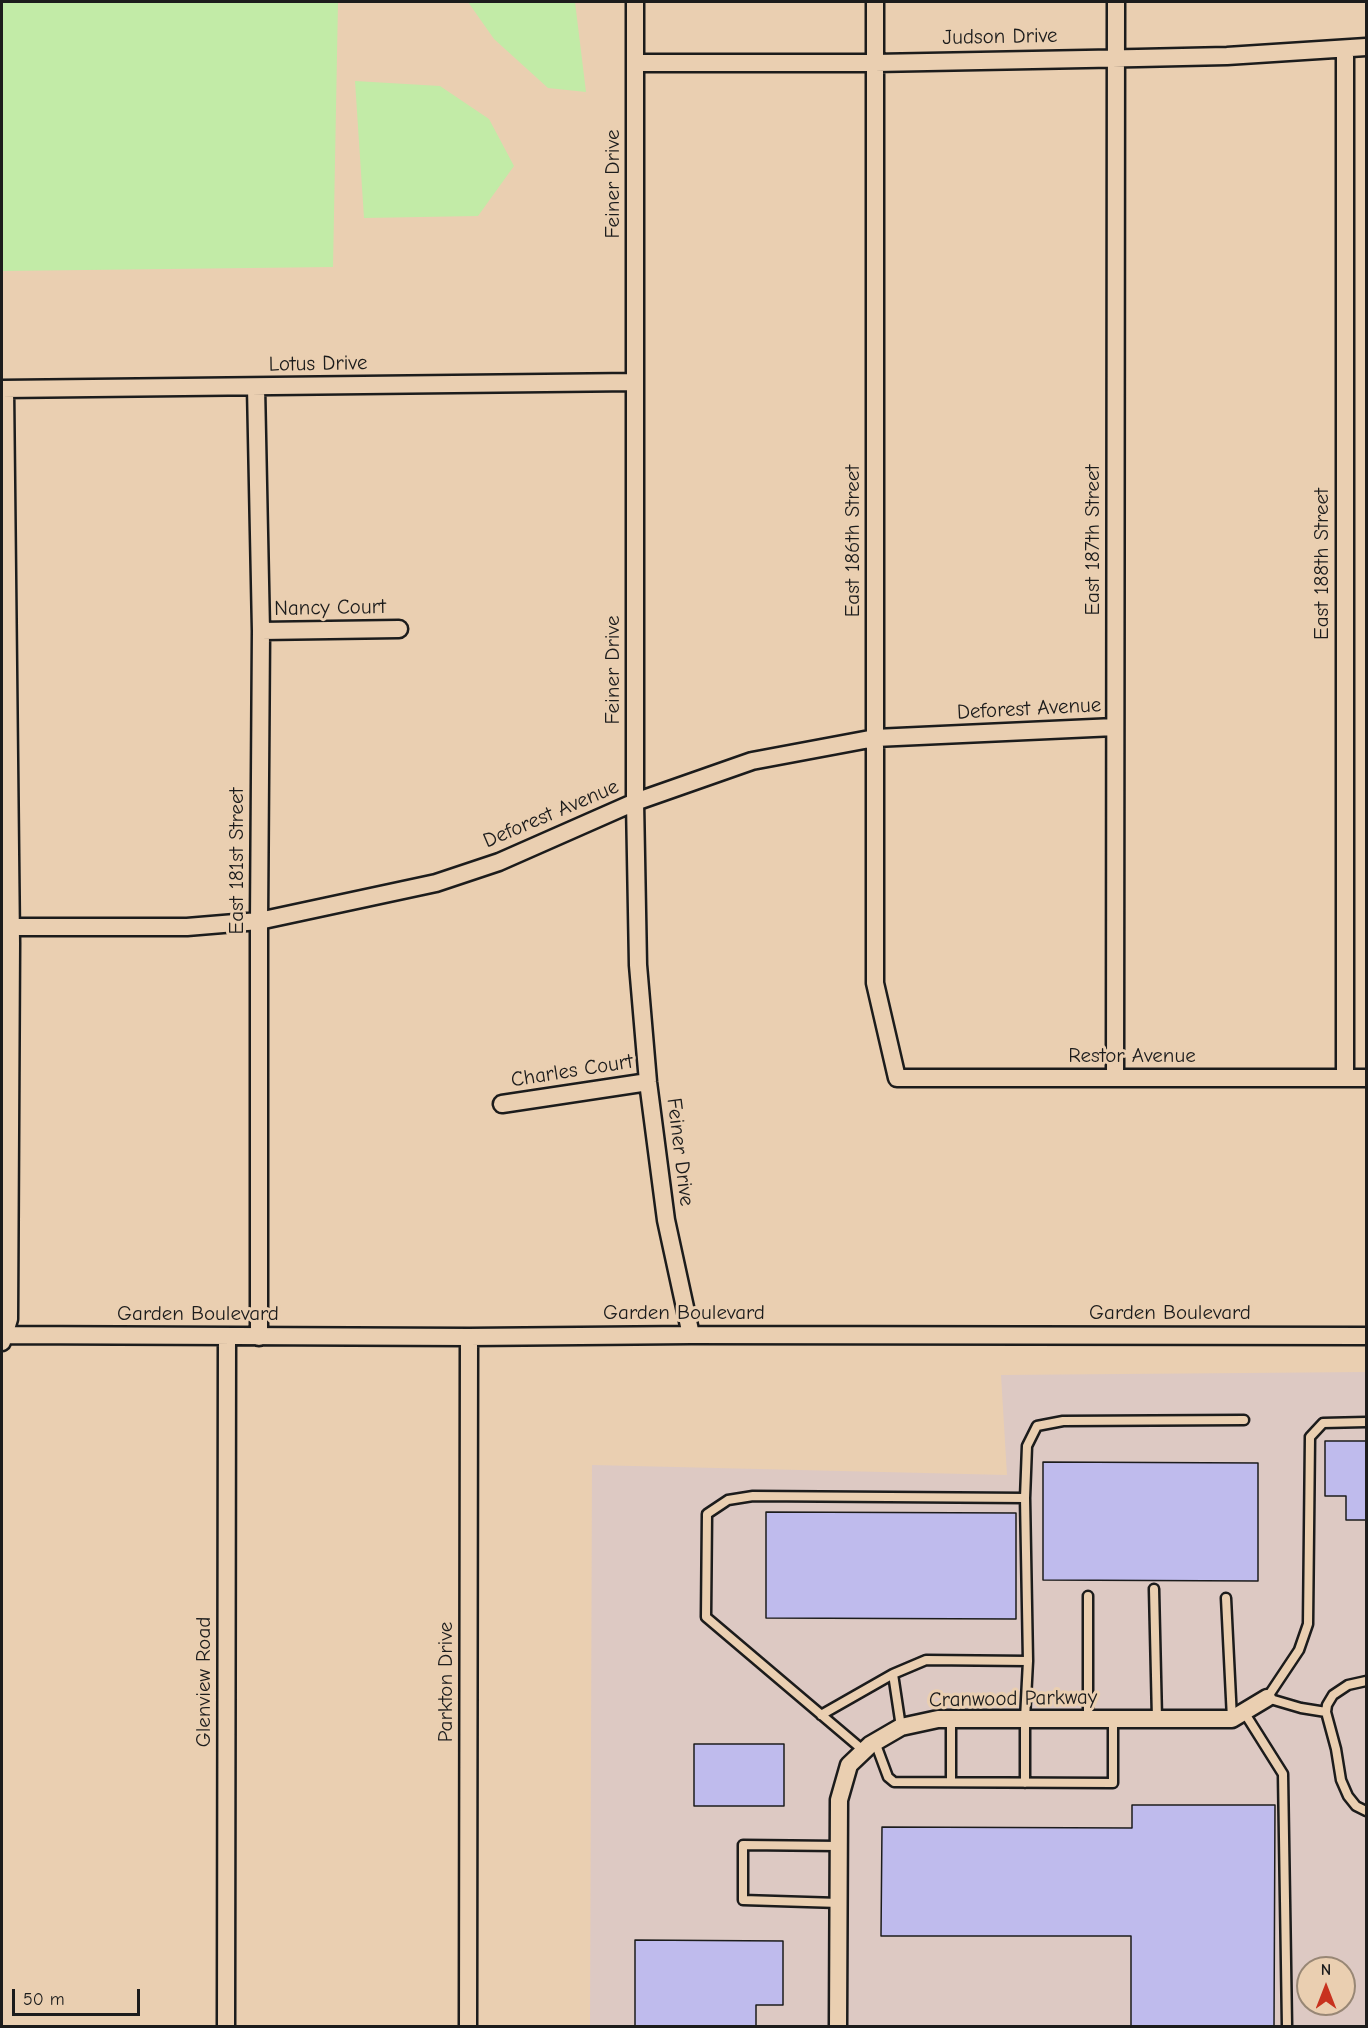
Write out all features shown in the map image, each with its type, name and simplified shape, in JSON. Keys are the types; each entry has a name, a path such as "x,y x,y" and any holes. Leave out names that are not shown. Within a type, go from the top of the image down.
{"street":[{"name":"Feiner Drive","path":"635,2 635,802 638,965 648,1082 666,1220 690,1335"},
{"name":"East 186th Street","path":"875,2 875,982 897,1078"},
{"name":"East 187th Street","path":"1115,1078 1116,2"},
{"name":"Judson Drive","path":"635,63 875,63 1215,56 1366,47"},
{"name":"East 188th Street","path":"1345,50 1345,1078"},
{"name":"Lotus Drive","path":"3,389 635,382"},
{"name":"East 181st Street","path":"256,387 261,632 259,1336"},
{"path":"2,1338 9,1319 3,389"},
{"name":"Nancy Court","path":"261,632 399,629"},
{"name":"Deforest Avenue","path":"6,926 187,927 259,921 436,883 499,862 635,802 752,761 875,738 1115,728"},
{"name":"Restor Avenue","path":"897,1078 1366,1078"},
{"name":"Charles Court","path":"502,1104 648,1082"},
{"name":"Garden Boulevard","path":"2,1338 690,1335 1366,1336"},
{"name":"Glenview Road","path":"226,2026 227,1337"},
{"name":"Parkton Drive","path":"468,2026 469,1337"},
{"path":"1238,1715 1267,1698"},
{"name":"Cranwood Parkway","path":"838,2026 839,1800 849,1765 869,1746 901,1727 938,1719 1157,1719 1238,1715"}],"lane":[{"path":"1025,1783 1028,1661 1025,1498 1027,1446 1037,1426 1063,1421 1244,1420"},
{"path":"1326,1712 1301,1708 1267,1698 1299,1650 1308,1624 1310,1437 1323,1423 1366,1422"},
{"path":"1025,1498 753,1496 728,1500 707,1514 705,1617 821,1715 869,1746 888,1777 894,1782 1113,1783 1113,1719"},
{"path":"1154,1589 1157,1719"},
{"path":"1088,1596 1088,1719"},
{"path":"1226,1598 1238,1715 1283,1774 1287,2026"},
{"path":"821,1715 893,1674 926,1660 1028,1661"},
{"path":"893,1674 901,1727"},
{"path":"1366,1681 1348,1685 1333,1695 1326,1712 1341,1780 1348,1796 1356,1806 1366,1811"},
{"path":"951,1719 951,1782"},
{"path":"838,1903 743,1900 743,1845 839,1846"}],"shaded area":[{"path":"1366,1372 1366,2026 590,2026 592,1465 1007,1475 1001,1375"}],"green space":[{"path":"2,2 338,2 333,267 2,271"},
{"path":"468,2 575,2 586,92 548,88 494,39"},
{"path":"355,81 440,86 489,119 514,166 478,216 364,218"}],"building":[{"path":"1325,1441 1366,1441 1366,1520 1346,1520 1346,1496 1325,1496"},
{"path":"1043,1462 1258,1463 1258,1581 1043,1580"},
{"path":"766,1512 1016,1513 1016,1619 766,1618"},
{"path":"694,1744 784,1744 784,1806 694,1806"},
{"path":"1132,1805 1275,1805 1274,2026 1131,2026 1131,1936 881,1936 882,1827 1132,1828"},
{"path":"635,1940 783,1941 783,2005 756,2005 756,2026 635,2026"}]}
